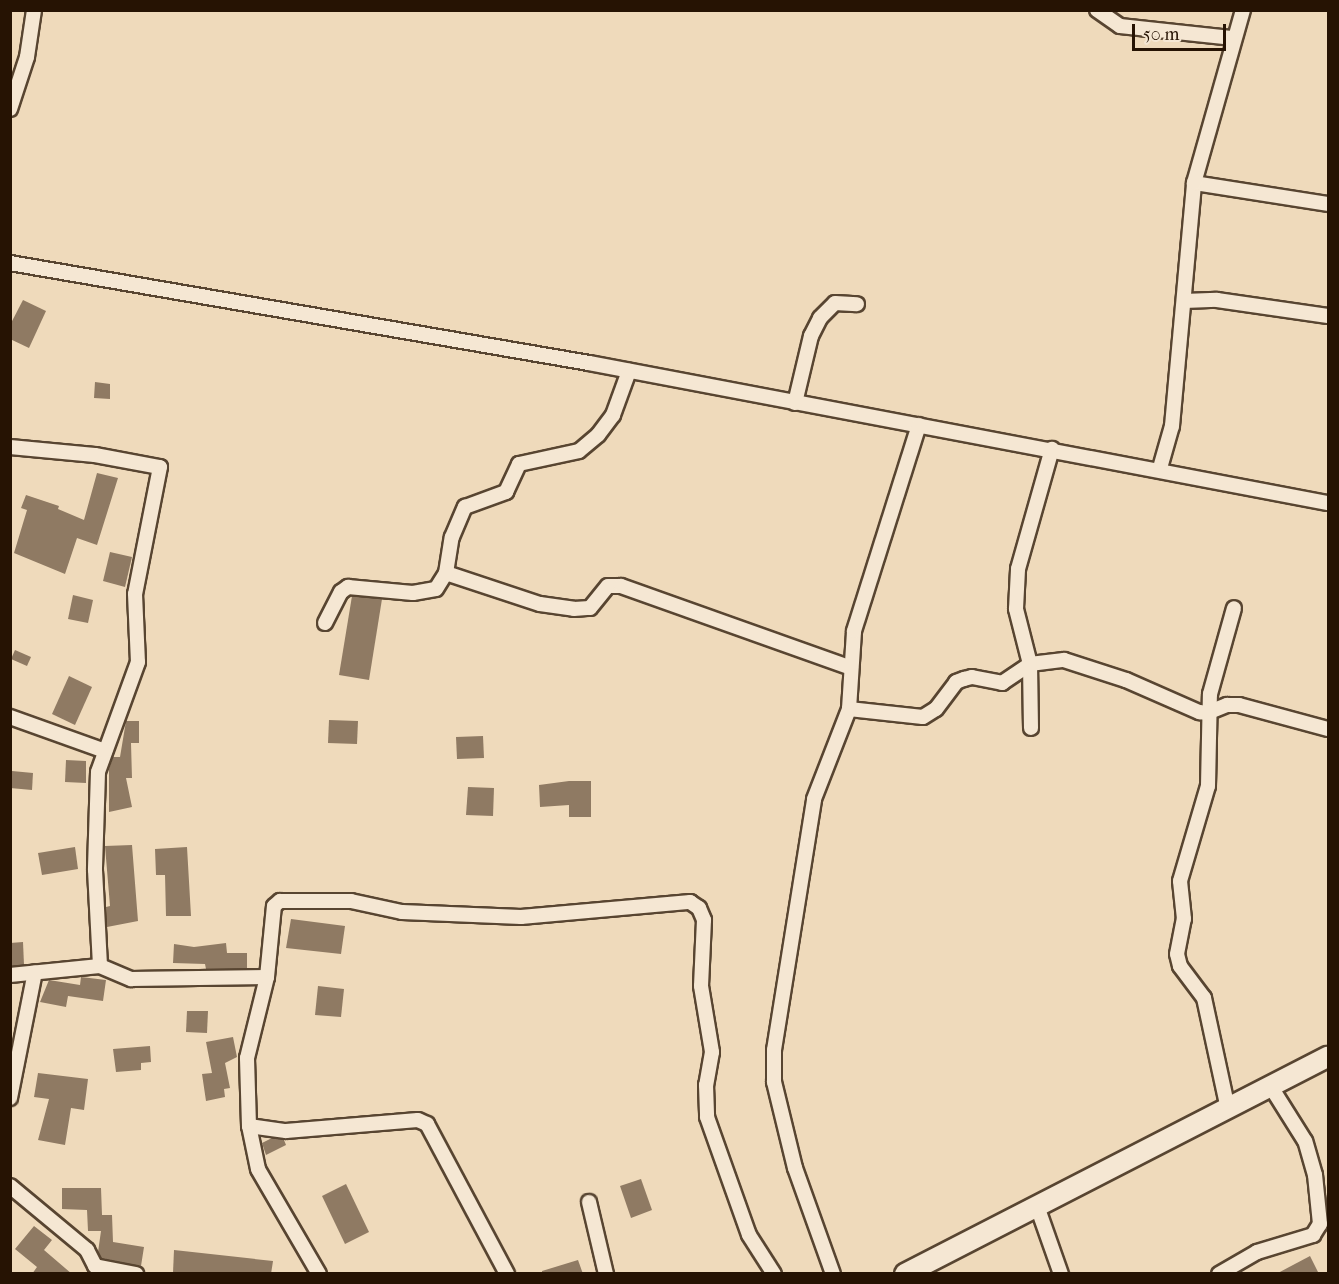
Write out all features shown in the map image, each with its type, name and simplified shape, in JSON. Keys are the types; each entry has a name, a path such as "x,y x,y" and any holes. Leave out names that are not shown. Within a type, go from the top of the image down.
{"main road":[{"path":"905,1274 1329,1057"}],"street":[{"path":"10,109 27,57 34,10"},
{"path":"1096,10 1120,26 1233,38"},
{"path":"1160,468 1172,426 1194,183 1233,38 1243,10"},
{"path":"1194,183 1329,204"},
{"path":"10,263 629,371 1160,468 1329,503"},
{"path":"1184,301 1217,300 1329,316"},
{"path":"795,403 811,336 820,318 835,303 857,304"},
{"path":"325,623 341,592 348,587 431,592 446,573 452,537 465,507 507,492 519,464 579,450 598,435 614,415 629,371"},
{"path":"833,1274 795,1168 774,1082 774,1050 814,799 821,771 849,709 857,620 918,425"},
{"path":"10,447 95,455 160,467 135,594 138,662 98,772 95,870 100,966"},
{"path":"1031,728 1030,664 1016,609 1018,569 1052,448"},
{"path":"446,573 540,604 574,609 590,608 608,586 621,586 851,668"},
{"path":"1228,1109 1204,998 1180,966 1177,954 1184,919 1180,881 1208,786 1207,713 1234,608"},
{"path":"849,709 923,717 936,709 956,682 972,677 1002,683 1030,664 1071,660 1207,713 1227,705 1239,705 1329,729"},
{"path":"10,717 105,751"},
{"path":"319,1274 258,1169 249,1126 247,1058 267,977 274,906 280,901 351,901 402,912 522,917 690,902 704,920 701,986 712,1052 706,1085 707,1117 749,1236 774,1274"},
{"path":"10,975 100,966 131,979 267,977"},
{"path":"10,1098 35,972"},
{"path":"1219,1274 1257,1252 1313,1235 1320,1224 1322,1173 1271,1087"},
{"path":"249,1126 286,1131 418,1120 427,1124 507,1274"},
{"path":"10,1186 87,1250 95,1266 136,1274"},
{"path":"589,1202 606,1274"},
{"path":"1037,1206 1061,1274"}],"building":[{"path":"23,300 46,311 29,348 10,339 10,325"},
{"path":"95,382 110,384 110,399 94,398"},
{"path":"97,473 118,478 97,545 77,538 65,574 14,553 27,510 21,508 26,495 59,506 58,509 84,520"},
{"path":"110,552 132,557 125,587 103,581"},
{"path":"73,595 93,600 88,623 68,619"},
{"path":"352,596 382,599 369,680 339,675"},
{"path":"15,650 31,657 27,666 11,659"},
{"path":"69,676 92,687 75,725 52,714"},
{"path":"329,720 358,721 357,744 328,743"},
{"path":"126,721 139,721 139,743 131,743 132,778 126,778 132,807 109,812 109,769 113,757 120,757"},
{"path":"483,736 484,758 457,759 456,737"},
{"path":"66,760 86,761 86,783 65,782"},
{"path":"12,771 33,773 32,790 10,788"},
{"path":"591,781 591,817 569,817 569,805 540,807 539,785"},
{"path":"468,787 494,788 493,816 466,815"},
{"path":"132,845 138,921 107,927 106,907 110,906 105,846"},
{"path":"75,847 78,869 42,875 38,853"},
{"path":"187,847 191,916 166,916 165,875 156,875 155,849"},
{"path":"291,919 345,926 341,954 286,948"},
{"path":"23,942 24,965 10,966 10,943"},
{"path":"226,943 227,953 247,953 247,968 206,969 205,964 173,963 174,944 194,947"},
{"path":"81,977 106,980 103,1001 68,996 66,1007 40,1002 49,980 80,985"},
{"path":"318,986 344,989 341,1017 315,1015"},
{"path":"187,1011 208,1011 207,1033 186,1032"},
{"path":"233,1037 237,1057 225,1063 230,1088 224,1089 225,1097 206,1101 202,1074 212,1073 206,1042"},
{"path":"150,1046 151,1062 141,1063 141,1070 116,1072 113,1049"},
{"path":"38,1073 88,1079 84,1110 71,1108 65,1145 38,1140 49,1099 34,1097"},
{"path":"272,1138 284,1140 286,1145 266,1155 262,1143"},
{"path":"641,1179 652,1210 631,1218 620,1186"},
{"path":"346,1184 369,1232 345,1244 322,1196"},
{"path":"62,1188 101,1188 102,1215 112,1215 113,1242 144,1247 141,1266 101,1258 98,1252 101,1231 88,1231 87,1210 62,1209"},
{"path":"34,1226 52,1240 44,1250 72,1274 32,1274 37,1267 15,1249"},
{"path":"174,1250 273,1261 271,1274 173,1273"},
{"path":"1310,1256 1319,1274 1276,1274"},
{"path":"578,1260 583,1274 542,1274 542,1271"}]}
